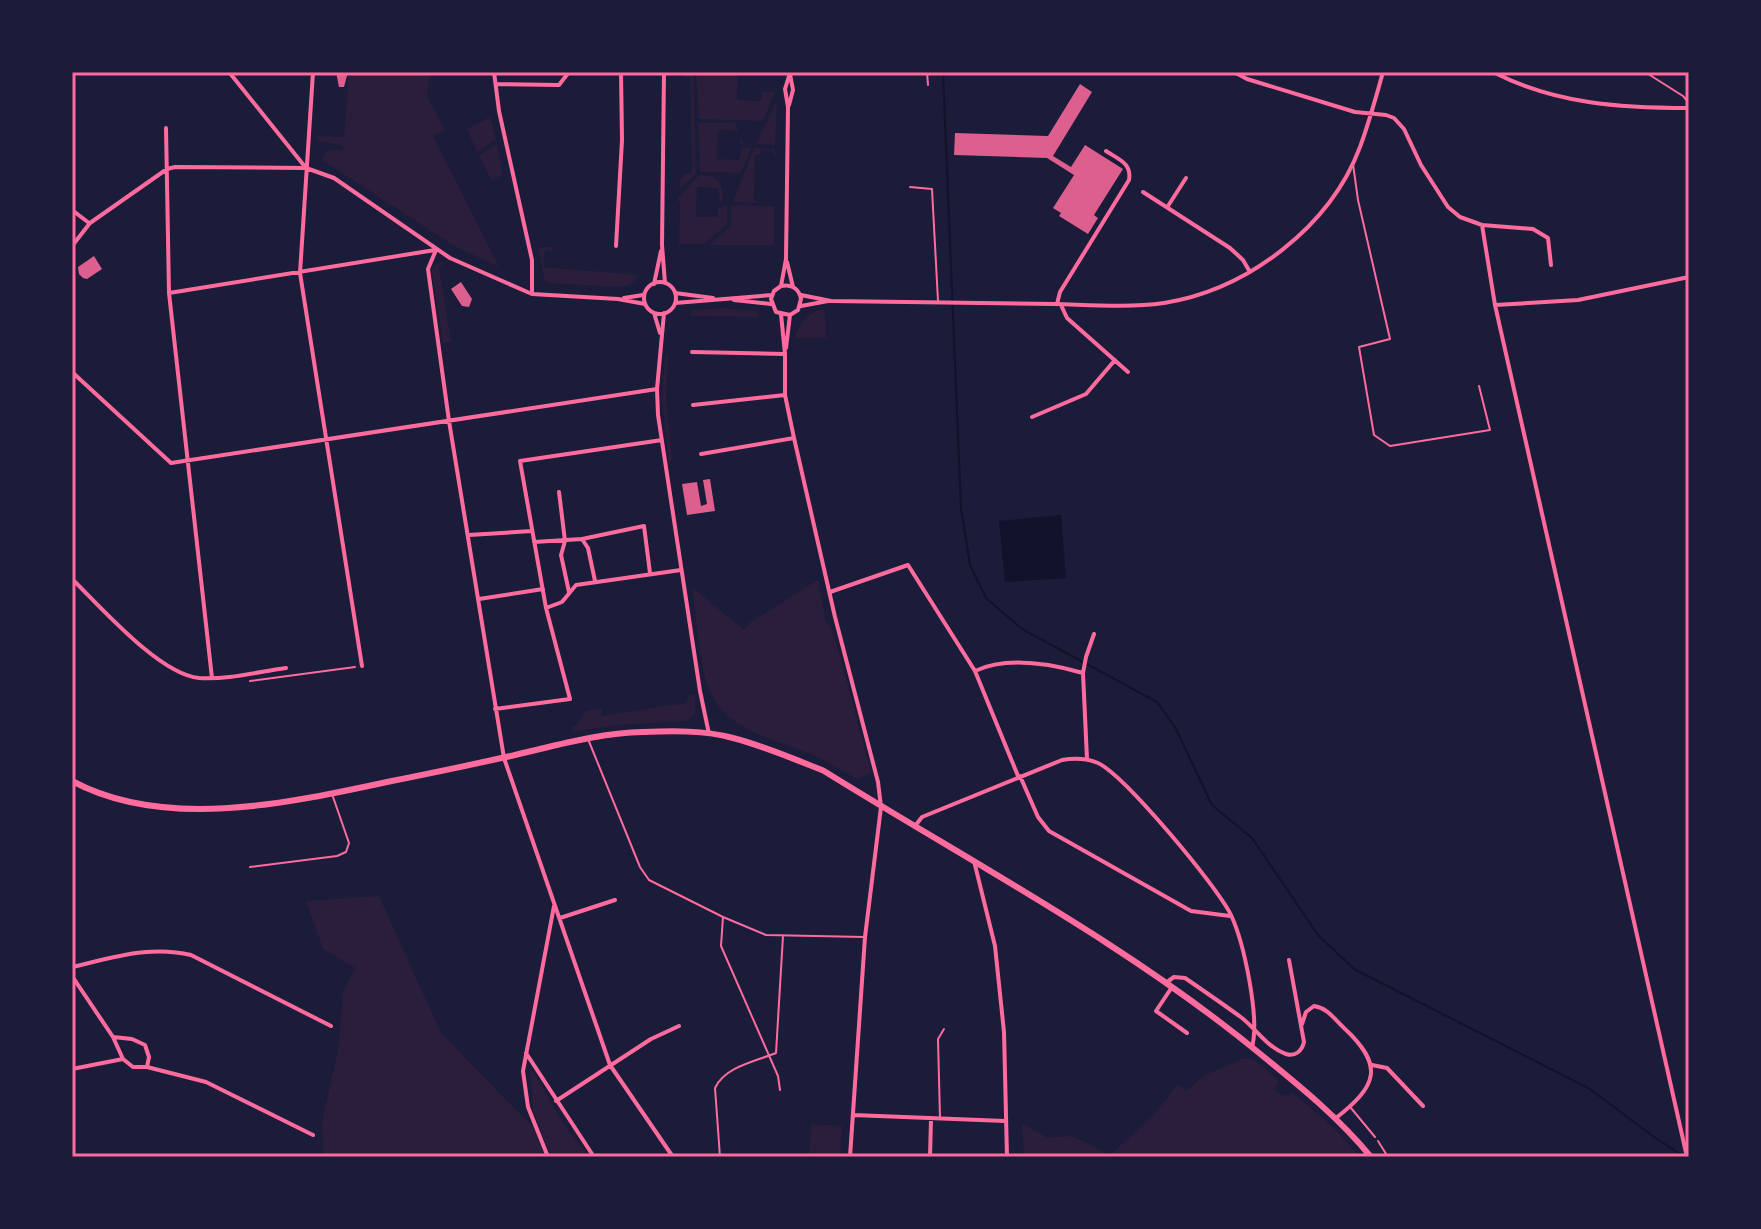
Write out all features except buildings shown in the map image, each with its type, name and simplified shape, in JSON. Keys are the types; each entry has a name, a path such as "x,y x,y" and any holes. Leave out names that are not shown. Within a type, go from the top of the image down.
{"main road":[{"path":"72,781 125,800 179,809 257,805 332,793 587,738 641,732 730,737 824,771 1170,984 1252,1047 1336,1118 1371,1157"}],"street":[{"path":"229,72 306,168"},
{"path":"313,72 300,273 362,666"},
{"path":"494,72 499,111 532,260 532,294"},
{"path":"496,84 559,85 569,72"},
{"path":"616,246 622,146 621,72"},
{"path":"664,72 662,245 665,283 675,293 771,304 781,314 790,315"},
{"path":"771,304 772,295 781,286 786,259 788,107 793,90 790,73 837,72"},
{"path":"1234,72 1355,112 1394,118 1404,129 1421,165 1448,207 1460,217 1482,225 1533,229 1548,238 1551,265"},
{"path":"785,354 790,315 800,306 831,301 1160,304 1208,292 1250,272 1306,229 1353,163 1383,72"},
{"path":"1493,72 1539,91 1609,107 1689,106"},
{"path":"166,128 169,293 212,678"},
{"path":"1106,151 1126,164 1129,180 1060,292 1059,304 1067,318 1128,372"},
{"path":"72,246 90,223 167,169 306,168 334,178 436,250 477,272 532,294 618,299 645,304 654,313 661,335"},
{"path":"1168,206 1186,178"},
{"path":"1143,192 1230,248 1250,272"},
{"path":"72,210 90,223"},
{"path":"1482,225 1495,305 1686,1154"},
{"path":"618,299 644,295 654,284 662,245"},
{"path":"169,293 436,250"},
{"path":"436,250 428,269 449,421 504,758 610,1065 673,1157"},
{"path":"786,259 793,287 801,295 831,301"},
{"path":"1495,305 1578,300 1689,277"},
{"path":"654,284 665,283"},
{"path":"781,286 793,287"},
{"path":"675,293 675,303"},
{"path":"644,295 645,304"},
{"path":"709,734 662,440 657,389 664,313 675,303 772,295"},
{"path":"800,306 801,295"},
{"path":"654,313 664,313"},
{"path":"781,314 785,395 829,592 864,721 881,807 865,937 850,1157"},
{"path":"692,352 785,354"},
{"path":"1032,417 1086,394 1115,360"},
{"path":"72,372 171,463 657,389"},
{"path":"693,405 785,395"},
{"path":"701,454 794,438"},
{"path":"495,709 570,699 546,608 520,461 662,440"},
{"path":"559,492 565,541 561,555 569,593"},
{"path":"534,542 582,539 644,526 650,573"},
{"path":"469,535 532,531"},
{"path":"582,539 588,548 595,581"},
{"path":"829,592 908,565 975,671 1019,776 1038,817 1049,831 1191,911 1231,916"},
{"path":"546,608 562,602 576,585 681,570"},
{"path":"72,579 116,622 173,670 196,678 212,678 286,668"},
{"path":"479,599 543,589"},
{"path":"1087,759 1083,670 1094,634"},
{"path":"975,671 1012,664 1083,670"},
{"path":"915,826 922,817 1062,760 1087,759 1111,772 1211,882 1231,916 1237,929 1255,1013 1256,1033 1252,1047"},
{"path":"974,861 995,946 1004,1032 1007,1157"},
{"path":"560,918 615,900"},
{"path":"548,1157 523,1087 526,1053 555,903"},
{"path":"72,967 148,950 171,950 191,955 331,1026"},
{"path":"1187,1033 1156,1011 1174,977 1185,978 1245,1020 1278,1050 1288,1055 1295,1054 1303,1048 1304,1042 1289,960"},
{"path":"72,976 113,1037 123,1059 133,1067 147,1067 206,1082 313,1135"},
{"path":"1301,1026 1306,1012 1314,1006 1321,1007 1352,1036 1372,1065 1372,1076 1361,1098 1336,1118"},
{"path":"556,1101 651,1039 679,1026"},
{"path":"113,1037 132,1039 145,1045 149,1057 147,1067"},
{"path":"526,1053 594,1157"},
{"path":"72,1069 123,1059"},
{"path":"1372,1065 1387,1068 1423,1106"},
{"path":"853,1115 1005,1121"},
{"path":"930,1157 931,1119"}],"lane":[{"path":"927,72 928,85"},
{"path":"1645,72 1683,96 1689,106"},
{"path":"1353,163 1358,200 1390,339 1359,347 1374,435 1390,446 1490,430 1479,386"},
{"path":"910,187 932,189 938,303"},
{"path":"587,738 640,867 649,880 766,935 865,937"},
{"path":"250,867 337,856 346,852 349,843 332,793"},
{"path":"723,917 721,946 778,1076 780,1090"},
{"path":"720,1157 717,1083 731,1071 776,1053 783,936"},
{"path":"940,1119 938,1039 944,1029"},
{"path":"1350,1107 1375,1137"}],"path":[{"path":"249,681 362,666"},
{"path":"1375,1137 1388,1157"}],"shaded area":[{"path":"349,72 430,72 427,96 445,130 433,136 499,267 454,246 322,160 328,150 343,150 343,146 317,140 316,136 344,137"},
{"path":"683,72 692,72 694,77 696,173 679,190 684,174 692,173 690,77 684,77"},
{"path":"696,72 738,72 737,100 761,101 762,92 775,92 763,121 699,119"},
{"path":"777,100 775,145 756,144"},
{"path":"490,117 496,139 477,152 467,129"},
{"path":"698,123 735,123 738,131 718,130 717,159 739,160 742,148 751,148 741,173 700,172"},
{"path":"497,144 503,174 492,181 479,156"},
{"path":"754,148 775,149 776,159 772,150 761,150 760,155 755,155 754,200 763,203 733,202"},
{"path":"699,175 718,181 723,202 720,201 718,188 697,187 696,217 718,217 718,208 727,206 727,224 704,244 679,244 680,203 677,199"},
{"path":"731,205 774,206 774,245 709,245 731,226"},
{"path":"552,247 552,252 545,251 544,267 640,275 631,284 621,287 548,283 538,250"},
{"path":"440,262 445,263 439,267 451,342 443,343 432,272 432,268"},
{"path":"723,308 757,311 758,317 691,316 691,310"},
{"path":"819,310 825,310 826,338 795,338 803,321"},
{"path":"665,354 668,355 666,397 672,458 669,466 662,400"},
{"path":"1061,515 1066,578 1005,582 999,521"},
{"path":"818,580 826,623 838,648 871,773 857,779 814,756 735,722 714,700 702,661 692,587 744,630 751,622"},
{"path":"695,694 695,713 687,721 617,725 573,732 572,727 578,724 585,711 602,708 601,716 686,703 689,695"},
{"path":"379,896 441,1033 533,1127 545,1157 323,1157 322,1122 338,1050 343,992 355,968 323,949 306,901"},
{"path":"1242,1059 1253,1059 1279,1081 1276,1092 1285,1096 1292,1092 1336,1130 1360,1157 1024,1157 1022,1123 1048,1138 1070,1136 1110,1155 1151,1118 1178,1084 1186,1091 1205,1075"},
{"path":"530,1067 567,1129 589,1157 552,1157 533,1112"},
{"path":"811,1124 842,1126 840,1157 809,1157"}],"waterway":[{"path":"943,72 961,508 970,565 986,598 1022,629 1157,702 1175,727 1212,805 1252,838 1318,935 1354,969 1590,1089 1685,1157"}]}
